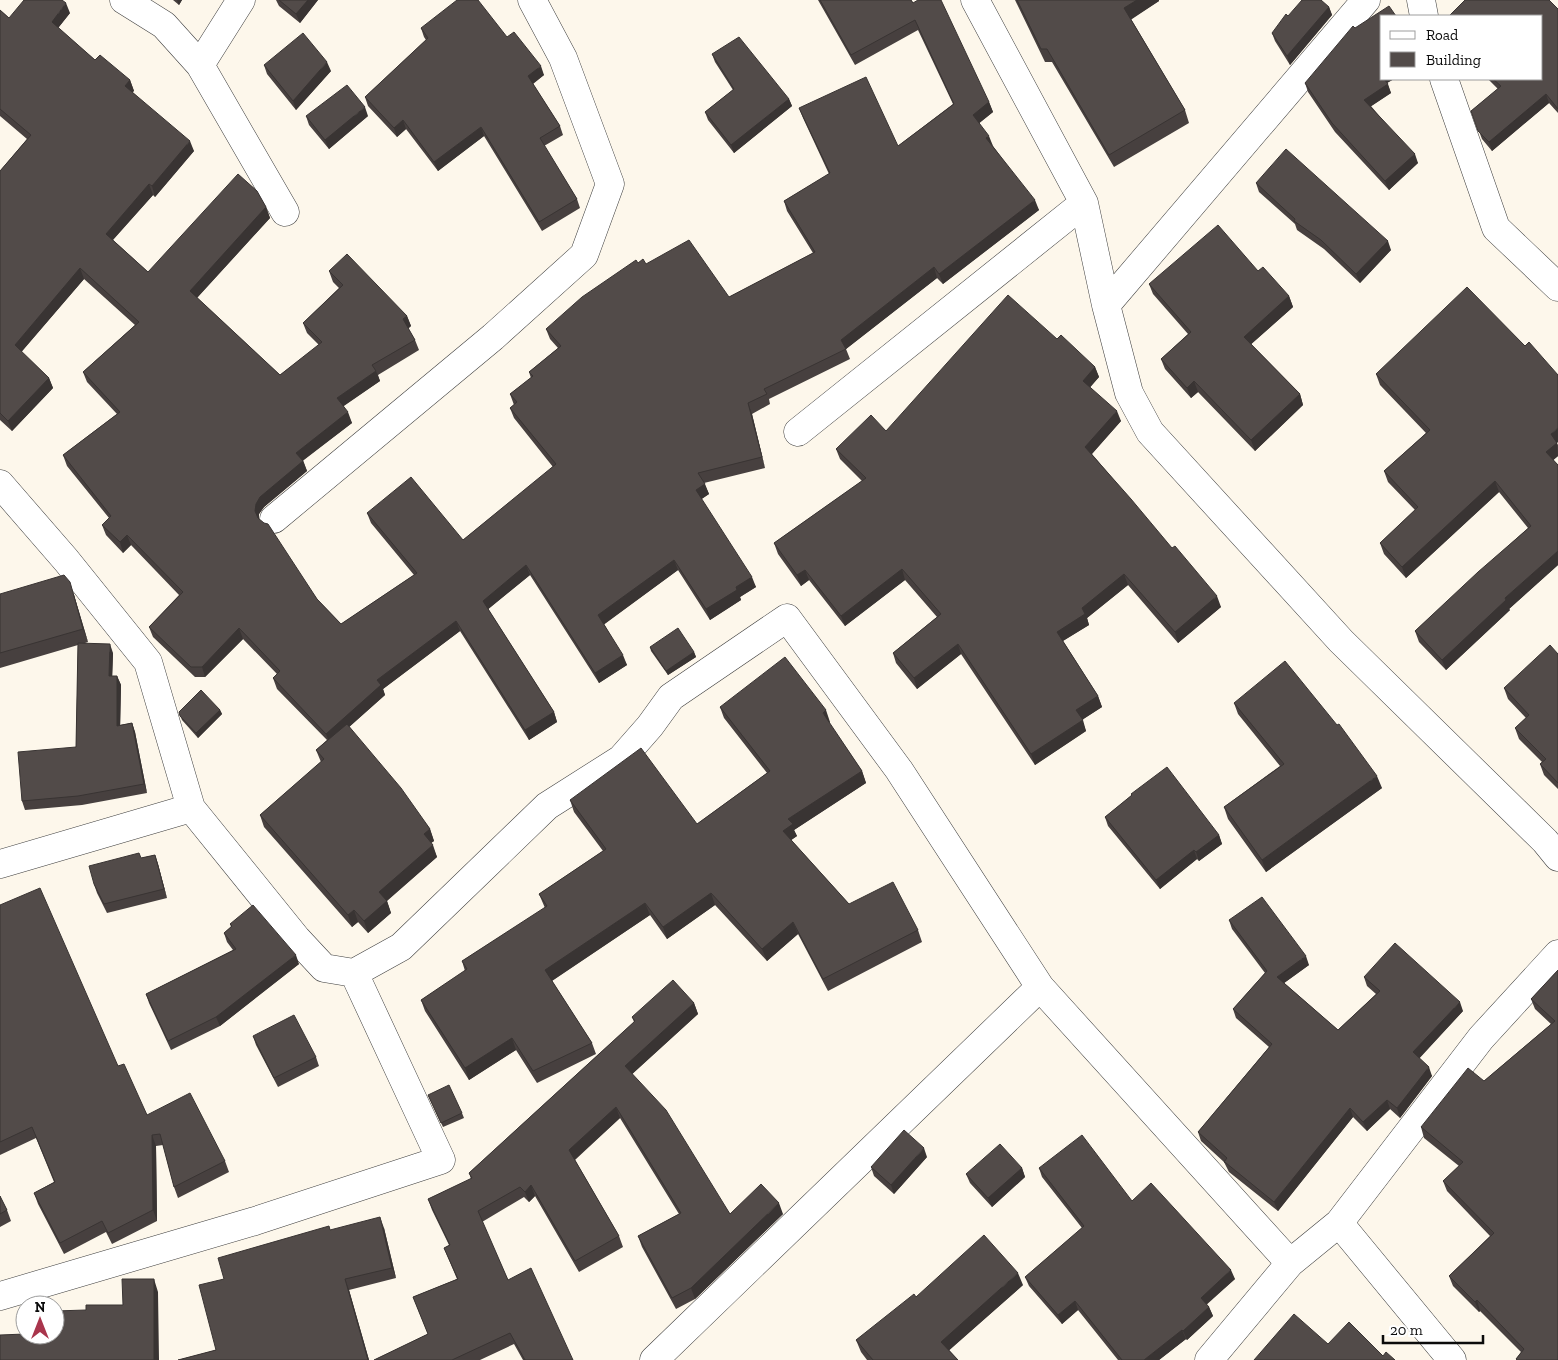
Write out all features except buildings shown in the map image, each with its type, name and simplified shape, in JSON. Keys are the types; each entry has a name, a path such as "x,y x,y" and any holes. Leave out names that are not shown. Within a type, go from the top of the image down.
{"street":[{"path":"124,0 164,26 200,64 285,212"},
{"path":"200,64 241,0"},
{"path":"274,520 493,337 584,255 610,184 563,58 532,0"},
{"path":"975,0 1084,203 1106,305 1129,393 1150,432 1341,641 1545,841 1558,856"},
{"path":"1106,305 1366,0"},
{"path":"1421,0 1424,15"},
{"path":"1444,80 1496,228 1558,286"},
{"path":"798,432 1084,203"},
{"path":"0,484 66,560 148,662 191,808 297,939 324,968 354,973 401,947 547,806 621,758 650,726 671,697 787,618 899,770 1040,987 1290,1263"},
{"path":"0,864 191,808"},
{"path":"1209,1360 1290,1263 1339,1223 1481,1038 1558,954"},
{"path":"0,1296 255,1221 440,1160 354,973"},
{"path":"654,1360 1040,987"},
{"path":"1339,1223 1452,1360"}]}
